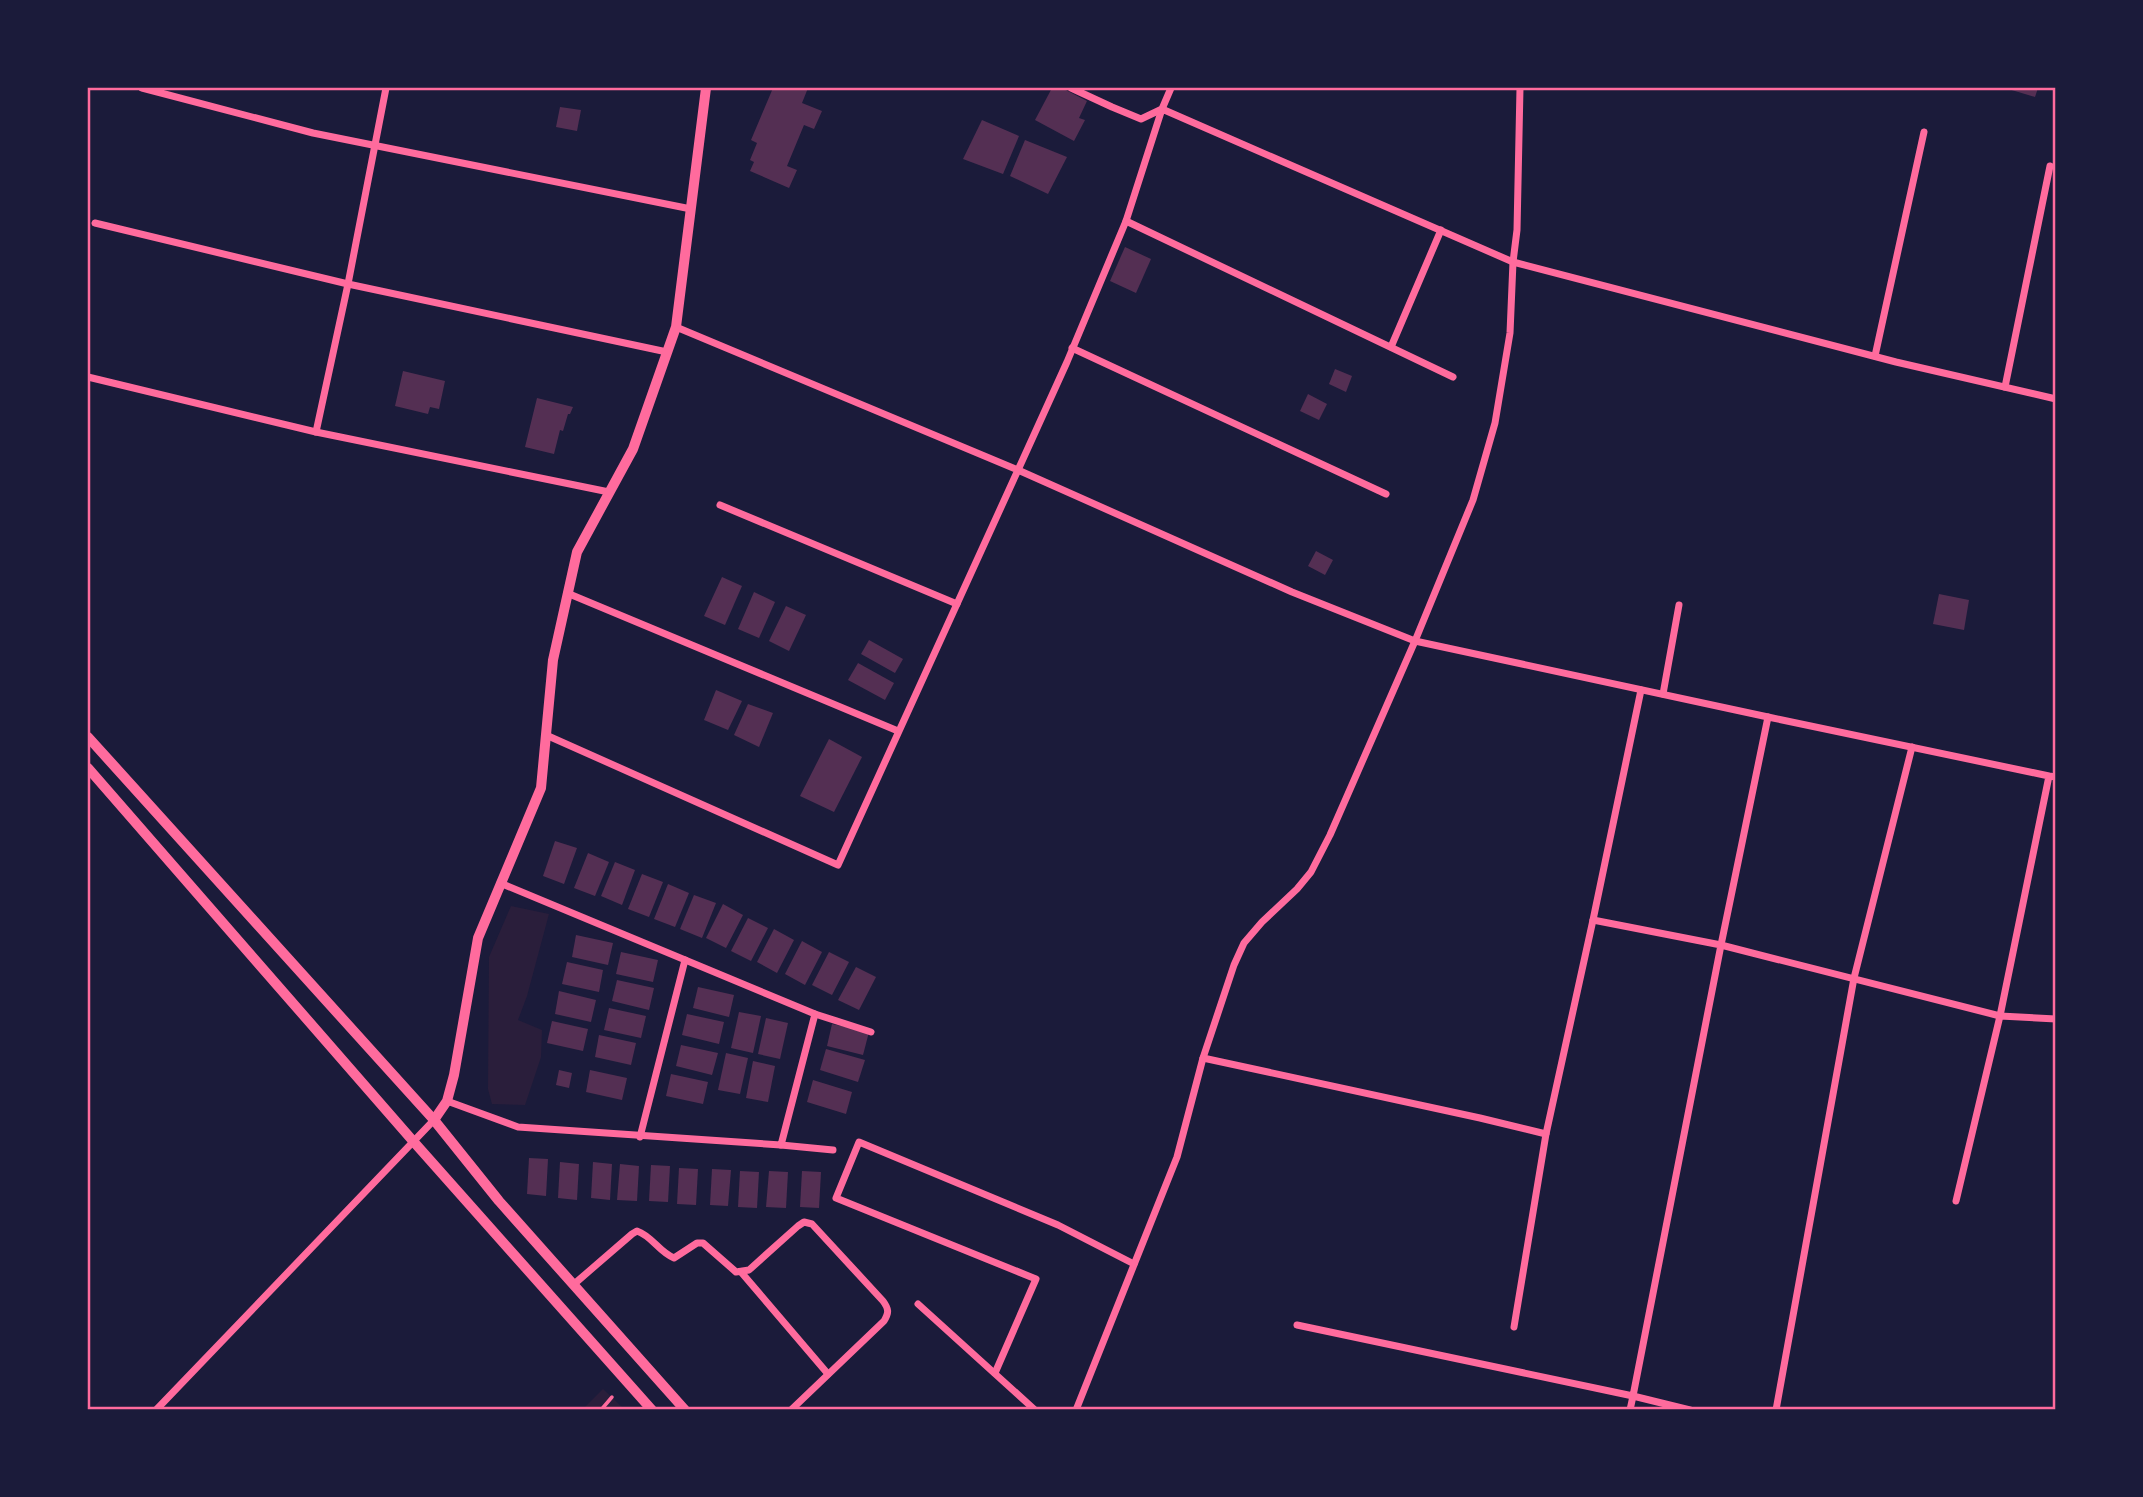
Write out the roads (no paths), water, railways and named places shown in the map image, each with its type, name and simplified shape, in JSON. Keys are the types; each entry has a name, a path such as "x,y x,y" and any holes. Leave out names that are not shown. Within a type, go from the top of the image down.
{"street":[{"path":"142,88 313,133 691,209"},
{"path":"316,432 386,88"},
{"path":"156,1409 434,1120 447,1101 478,938 541,788 552,660 577,552 633,449 676,327 706,88"},
{"path":"1071,88 1141,119 1162,109 1513,262 1875,356 2056,399"},
{"path":"546,735 838,865 1072,348 1126,221 1171,88"},
{"path":"1076,1409 1177,1157 1203,1058 1234,965 1244,943 1311,872 1330,835 1415,641 1473,500 1495,423 1510,333 1517,230 1520,88"},
{"path":"1875,356 1924,132"},
{"path":"2005,387 2050,166"},
{"path":"1126,221 1453,376"},
{"path":"95,223 348,284 667,352"},
{"path":"1391,347 1441,230"},
{"path":"676,327 1018,470 1292,592 1415,641 2052,777 1956,1202"},
{"path":"1072,348 1386,494"},
{"path":"88,377 316,432 609,492"},
{"path":"720,505 957,604"},
{"path":"568,593 898,731"},
{"path":"1663,694 1679,605"},
{"path":"1514,1327 1546,1135 1641,690"},
{"path":"1629,1409 1768,718"},
{"path":"88,737 434,1120 499,1201 685,1409"},
{"path":"1776,1409 1854,978 1912,747"},
{"path":"88,768 413,1141 652,1409"},
{"path":"500,883 815,1014 872,1032"},
{"path":"1593,920 1721,945 2000,1016 2056,1020"},
{"path":"640,1137 685,960"},
{"path":"781,1145 815,1014"},
{"path":"1203,1058 1480,1118 1546,1135"},
{"path":"447,1101 518,1127 833,1150"},
{"path":"995,1373 1036,1279 836,1198 859,1142 1058,1225 1134,1264"},
{"path":"573,1285 637,1231 643,1233 666,1255 674,1258 697,1243 703,1243 736,1272 741,1272 748,1270 798,1226 804,1222 813,1224 883,1301 888,1307 888,1314 884,1321 790,1409"},
{"path":"741,1272 828,1374"},
{"path":"918,1304 1035,1409"},
{"path":"1297,1325 1690,1409"}]}
